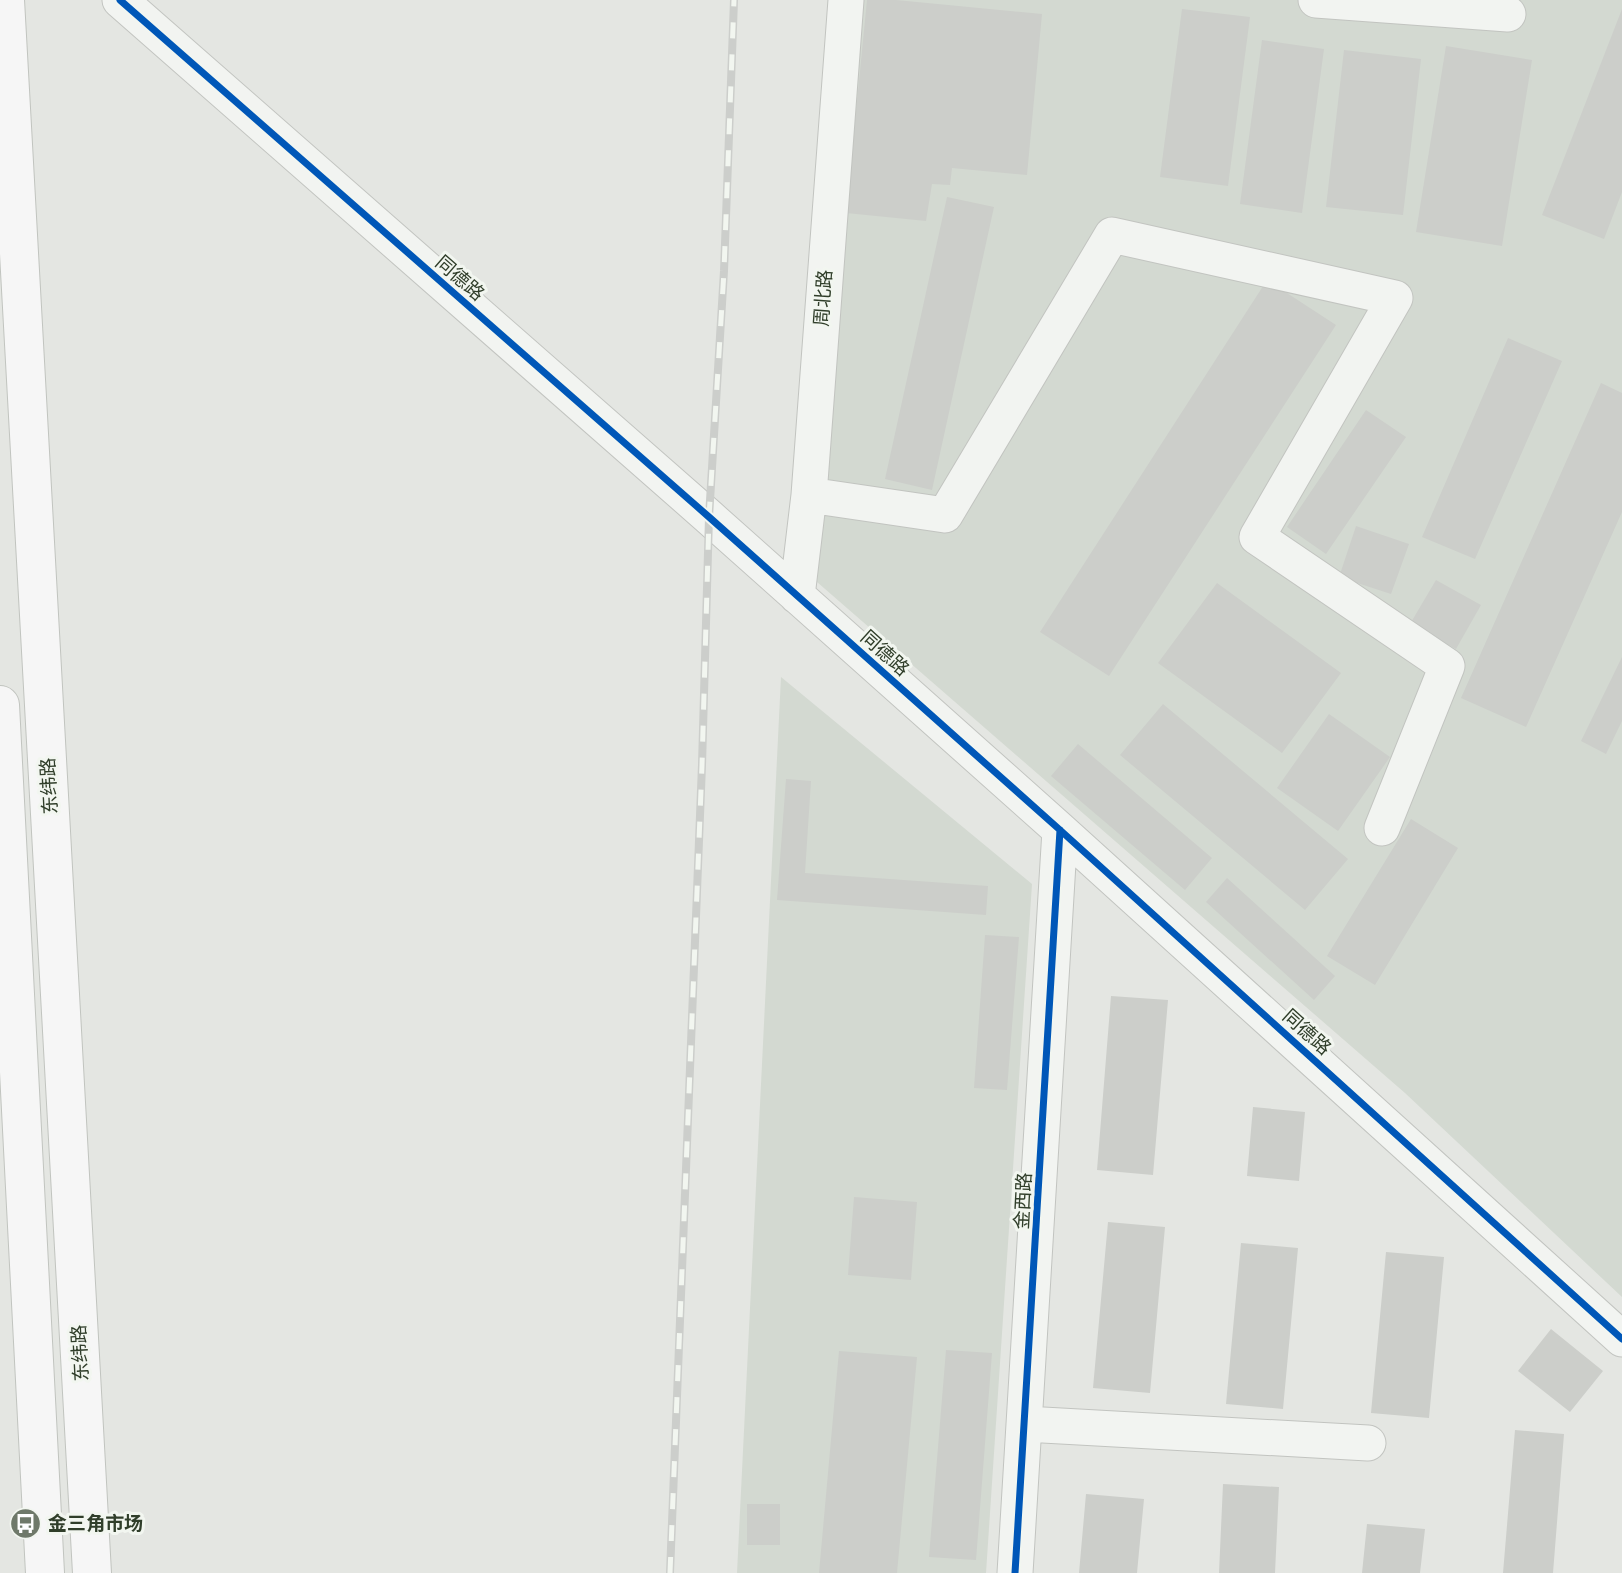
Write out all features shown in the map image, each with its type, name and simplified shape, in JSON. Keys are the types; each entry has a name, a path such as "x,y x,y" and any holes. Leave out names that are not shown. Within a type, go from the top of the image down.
{"main road":[{"name":"东纬路","path":"5,0 92,1573"},
{"path":"0,718 45,1573"}],"street":[{"name":"同德路","path":"120,0 1060,830 1622,1339"},
{"name":"周北路","path":"797,596 809,495 846,0"},
{"path":"1316,0 1508,14"},
{"path":"809,495 945,515 1112,235 1395,298 1256,537 1447,666 1382,828"},
{"name":"金西路","path":"1015,1573 1060,830"},
{"path":"1025,1424 1368,1443"}],"shaded area":[{"path":"860,0 1622,0 1622,1297 1405,1093 817,582"},
{"path":"781,677 1032,884 986,1573 737,1573"}],"building":[{"path":"867,0 896,0 1042,14 1027,175 952,168 950,185 932,184 926,221 846,213"},
{"path":"1182,9 1250,17 1228,186 1160,177"},
{"path":"1622,9 1622,192 1604,239 1542,215"},
{"path":"1262,40 1324,49 1302,213 1240,204"},
{"path":"1446,46 1532,60 1502,246 1416,232"},
{"path":"1344,50 1421,59 1403,215 1326,207"},
{"path":"947,197 994,207 932,490 885,479"},
{"path":"1267,280 1336,325 1109,676 1040,632"},
{"path":"1508,338 1562,361 1475,559 1422,537"},
{"path":"1601,383 1622,393 1622,512 1526,727 1461,698"},
{"path":"1366,410 1406,437 1326,554 1287,527"},
{"path":"1356,526 1409,544 1391,594 1339,577"},
{"path":"1436,580 1481,605 1456,649 1410,624"},
{"path":"1217,583 1341,673 1282,753 1158,663"},
{"path":"1622,657 1622,721 1606,754 1581,741"},
{"path":"1163,704 1348,859 1305,910 1120,755"},
{"path":"1329,714 1390,757 1338,831 1277,788"},
{"path":"1078,744 1212,858 1185,890 1051,776"},
{"path":"786,779 811,781 805,873 988,886 986,915 777,900"},
{"path":"1411,819 1458,848 1375,985 1327,956"},
{"path":"1227,878 1335,976 1314,1000 1206,902"},
{"path":"985,935 1019,937 1007,1090 974,1088"},
{"path":"1111,996 1168,1000 1153,1175 1097,1170"},
{"path":"1253,1107 1305,1112 1299,1181 1247,1176"},
{"path":"854,1197 917,1202 911,1280 848,1275"},
{"path":"1108,1222 1165,1227 1150,1393 1093,1388"},
{"path":"1241,1243 1298,1248 1283,1409 1226,1404"},
{"path":"1386,1252 1444,1257 1429,1418 1371,1413"},
{"path":"1551,1329 1603,1371 1570,1412 1518,1371"},
{"path":"946,1350 992,1353 976,1560 929,1557"},
{"path":"839,1351 917,1357 897,1573 819,1573"},
{"path":"1515,1430 1564,1434 1553,1573 1503,1573"},
{"path":"1223,1484 1279,1487 1275,1573 1219,1573"},
{"path":"1086,1494 1144,1499 1137,1573 1079,1573"},
{"path":"747,1504 780,1504 780,1545 747,1545"},
{"path":"1367,1524 1425,1529 1420,1573 1362,1573"}],"railway":[{"path":"670,1573 702,765 709,517 724,271 734,0"}],"cycle path":[{"path":"120,0 709,517 1060,830 1622,1339"},
{"path":"1015,1573 1060,830"}],"place":[{"name":"金三角市场","path":"25,1523"}]}
